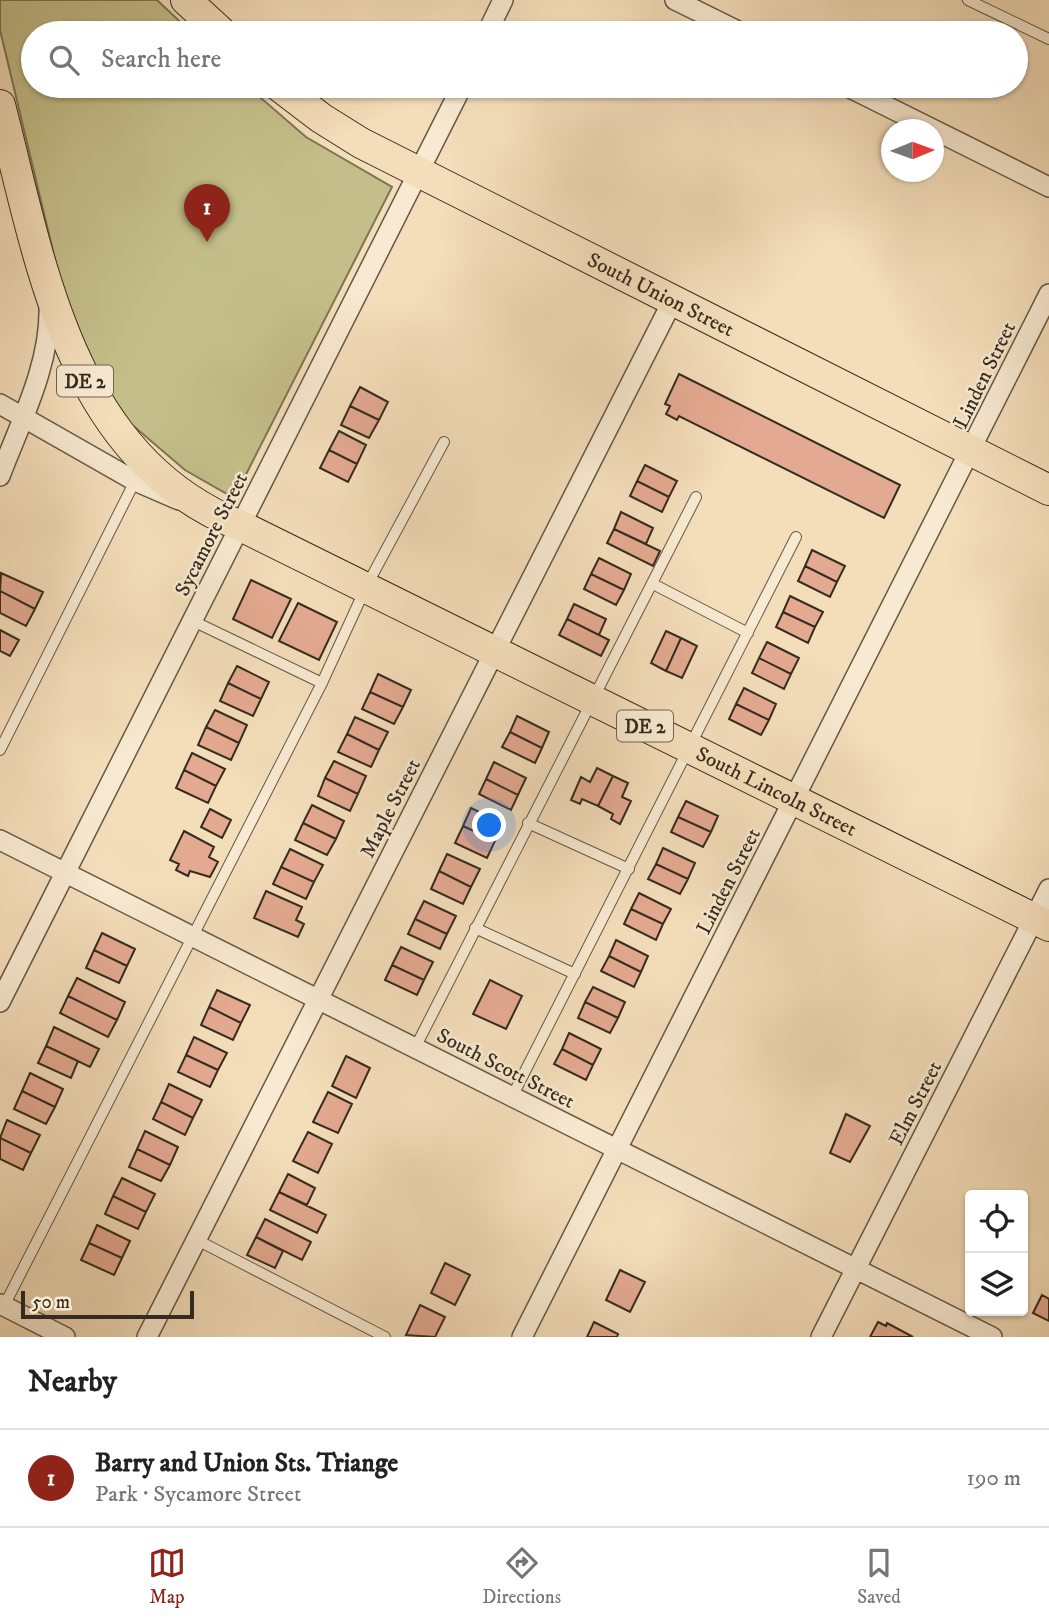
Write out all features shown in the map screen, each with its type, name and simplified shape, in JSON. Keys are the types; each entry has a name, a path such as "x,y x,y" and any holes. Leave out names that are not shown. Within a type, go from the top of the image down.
{"main road":[{"path":"186,0 209,21"},
{"name":"South Union Street","path":"295,98 321,118 420,173 1049,490"},
{"name":"DE 2","path":"0,105 46,281 70,351 92,394 155,472 209,513 241,526"},
{"name":"South Lincoln Street","path":"241,526 1042,922"}],"street":[{"path":"493,21 503,0"},
{"path":"675,0 718,21"},
{"name":"Sycamore Street","path":"0,1002 456,98"},
{"path":"870,98 1049,187"},
{"path":"0,476 47,344 49,307 46,281"},
{"name":"Linden Street","path":"522,1337 1049,294"},
{"name":"Maple Street","path":"147,1337 673,300"},
{"path":"0,404 135,481 209,513"},
{"name":"South Scott Street","path":"0,840 992,1337"},
{"name":"Elm Street","path":"821,1337 1042,922 1049,889"},
{"path":"2,1305 65,1337"}],"lane":[{"path":"968,0 1012,21"},
{"path":"1028,29 1049,39"},
{"path":"2,1305 322,683 366,587 444,442"},
{"path":"0,750 135,481"},
{"path":"415,1048 695,497"},
{"path":"512,1097 796,537"},
{"path":"653,584 748,633"},
{"path":"193,621 322,683"},
{"path":"528,823 629,869"},
{"path":"475,928 575,974"},
{"path":"197,1240 386,1337"}],"shaded area":[{"path":"0,0 157,0 179,21 21,21 21,98 261,98 306,137 392,187 234,498 185,470 130,423 88,359 64,297 0,30"}],"building":[{"path":"679,374 900,485 884,518 679,416 677,420 666,414 670,406 665,404"},
{"path":"360,387 388,402 379,420 350,406"},
{"path":"350,406 379,420 369,438 341,425"},
{"path":"339,431 366,445 357,464 329,450"},
{"path":"329,450 357,464 348,482 320,468"},
{"path":"645,465 677,481 669,497 637,481"},
{"path":"637,481 669,497 662,512 630,496"},
{"path":"621,512 653,528 646,544 614,529"},
{"path":"614,529 660,551 653,566 607,543"},
{"path":"812,550 845,566 837,582 805,566"},
{"path":"599,558 631,574 624,590 591,574"},
{"path":"805,566 837,582 830,597 798,581"},
{"path":"1,573 43,592 35,609 0,591"},
{"path":"591,574 624,590 616,605 584,589"},
{"path":"251,580 291,599 272,638 233,619"},
{"path":"0,591 35,609 26,626 0,613"},
{"path":"790,596 823,612 815,627 783,612"},
{"path":"298,603 337,622 319,660 279,641"},
{"path":"574,604 606,619 599,635 567,619"},
{"path":"783,612 815,627 808,643 776,627"},
{"path":"567,619 609,640 601,656 559,635"},
{"path":"0,630 19,640 10,656 0,651"},
{"path":"666,631 681,638 666,671 651,663"},
{"path":"681,638 697,646 682,678 666,671"},
{"path":"767,642 799,658 791,674 759,658"},
{"path":"759,658 791,674 784,689 752,673"},
{"path":"237,666 269,682 261,699 228,683"},
{"path":"378,674 411,690 403,707 370,692"},
{"path":"228,683 261,699 253,716 220,701"},
{"path":"744,688 776,704 769,720 736,704"},
{"path":"370,692 403,707 394,724 362,709"},
{"path":"736,704 769,720 761,735 729,719"},
{"path":"215,710 247,725 239,743 206,727"},
{"path":"517,716 549,732 542,748 510,732"},
{"path":"355,717 388,732 379,750 347,734"},
{"path":"206,727 239,743 231,760 198,745"},
{"path":"510,732 542,748 535,763 502,747"},
{"path":"347,734 379,750 371,767 338,752"},
{"path":"192,753 225,769 216,786 184,770"},
{"path":"334,761 366,776 358,794 325,778"},
{"path":"494,762 526,778 518,795 486,779"},
{"path":"597,768 613,776 598,806 582,799 580,804 571,800 581,777 590,782"},
{"path":"184,770 216,786 208,803 176,788"},
{"path":"613,776 628,783 622,797 631,801 620,824 611,819 613,814 598,806"},
{"path":"325,778 358,794 350,811 318,796"},
{"path":"486,779 518,795 511,810 479,794"},
{"path":"686,801 718,816 711,832 678,817"},
{"path":"312,805 344,821 336,839 303,823"},
{"path":"471,808 504,824 495,841 463,826"},
{"path":"210,809 231,820 222,838 201,827"},
{"path":"678,817 711,832 703,847 671,832"},
{"path":"303,823 336,839 327,855 295,840"},
{"path":"463,826 495,841 487,858 455,843"},
{"path":"184,831 214,847 209,857 218,862 210,877 190,871 188,876 176,870 179,864 170,860"},
{"path":"663,848 695,863 688,879 656,864"},
{"path":"290,849 323,865 314,882 281,867"},
{"path":"447,854 480,869 471,887 439,871"},
{"path":"656,864 688,879 680,894 648,879"},
{"path":"281,867 314,882 306,899 273,884"},
{"path":"439,871 471,887 463,904 431,889"},
{"path":"266,891 302,907 296,920 304,924 298,937 254,918"},
{"path":"639,893 671,909 663,924 631,909"},
{"path":"424,901 456,916 447,934 415,919"},
{"path":"631,909 663,924 656,940 624,924"},
{"path":"415,919 447,934 440,949 408,934"},
{"path":"102,933 135,949 127,966 94,950"},
{"path":"616,940 648,956 641,972 609,956"},
{"path":"401,947 433,962 424,980 392,965"},
{"path":"94,950 127,966 119,983 86,968"},
{"path":"609,956 641,972 634,987 601,971"},
{"path":"392,965 424,980 417,995 385,980"},
{"path":"77,978 125,1002 117,1020 68,996"},
{"path":"490,980 522,996 506,1029 473,1014"},
{"path":"593,987 625,1002 618,1018 585,1002"},
{"path":"217,990 250,1005 241,1023 209,1007"},
{"path":"68,996 117,1020 108,1037 60,1013"},
{"path":"585,1002 618,1018 610,1033 578,1018"},
{"path":"209,1007 241,1023 233,1040 201,1025"},
{"path":"54,1027 99,1049 90,1067 46,1046"},
{"path":"569,1033 601,1049 593,1065 562,1049"},
{"path":"194,1037 227,1053 218,1070 186,1055"},
{"path":"46,1046 78,1061 71,1078 38,1063"},
{"path":"562,1049 593,1065 586,1080 554,1064"},
{"path":"186,1055 218,1070 210,1087 178,1072"},
{"path":"346,1056 370,1068 356,1098 332,1086"},
{"path":"30,1073 63,1089 55,1107 22,1091"},
{"path":"169,1084 202,1100 193,1118 161,1102"},
{"path":"22,1091 55,1107 46,1124 14,1109"},
{"path":"328,1092 352,1104 338,1133 313,1122"},
{"path":"161,1102 193,1118 185,1135 153,1119"},
{"path":"846,1114 870,1126 850,1162 830,1153"},
{"path":"7,1120 40,1135 31,1153 0,1138"},
{"path":"145,1131 178,1147 170,1165 137,1149"},
{"path":"308,1132 332,1144 318,1173 293,1161"},
{"path":"0,1138 31,1153 23,1170 0,1159"},
{"path":"137,1149 170,1165 161,1181 129,1167"},
{"path":"288,1174 315,1188 307,1205 279,1192"},
{"path":"122,1178 155,1194 146,1212 113,1196"},
{"path":"279,1192 326,1215 317,1233 270,1210"},
{"path":"113,1196 146,1212 138,1229 105,1214"},
{"path":"265,1219 311,1242 302,1260 256,1237"},
{"path":"97,1225 130,1241 122,1258 89,1243"},
{"path":"256,1237 283,1251 275,1268 247,1255"},
{"path":"89,1243 122,1258 114,1275 81,1260"},
{"path":"445,1263 470,1275 455,1305 431,1293"},
{"path":"620,1270 645,1282 630,1312 606,1300"},
{"path":"1042,1295 1049,1299 1049,1321 1033,1313"},
{"path":"420,1305 445,1317 435,1337 406,1335"},
{"path":"594,1322 618,1334 617,1337 587,1337"},
{"path":"878,1322 886,1326 887,1323 913,1337 870,1337"}],"place":[{"name":"Barry and Union Sts. Triange","path":"207,242"}]}
